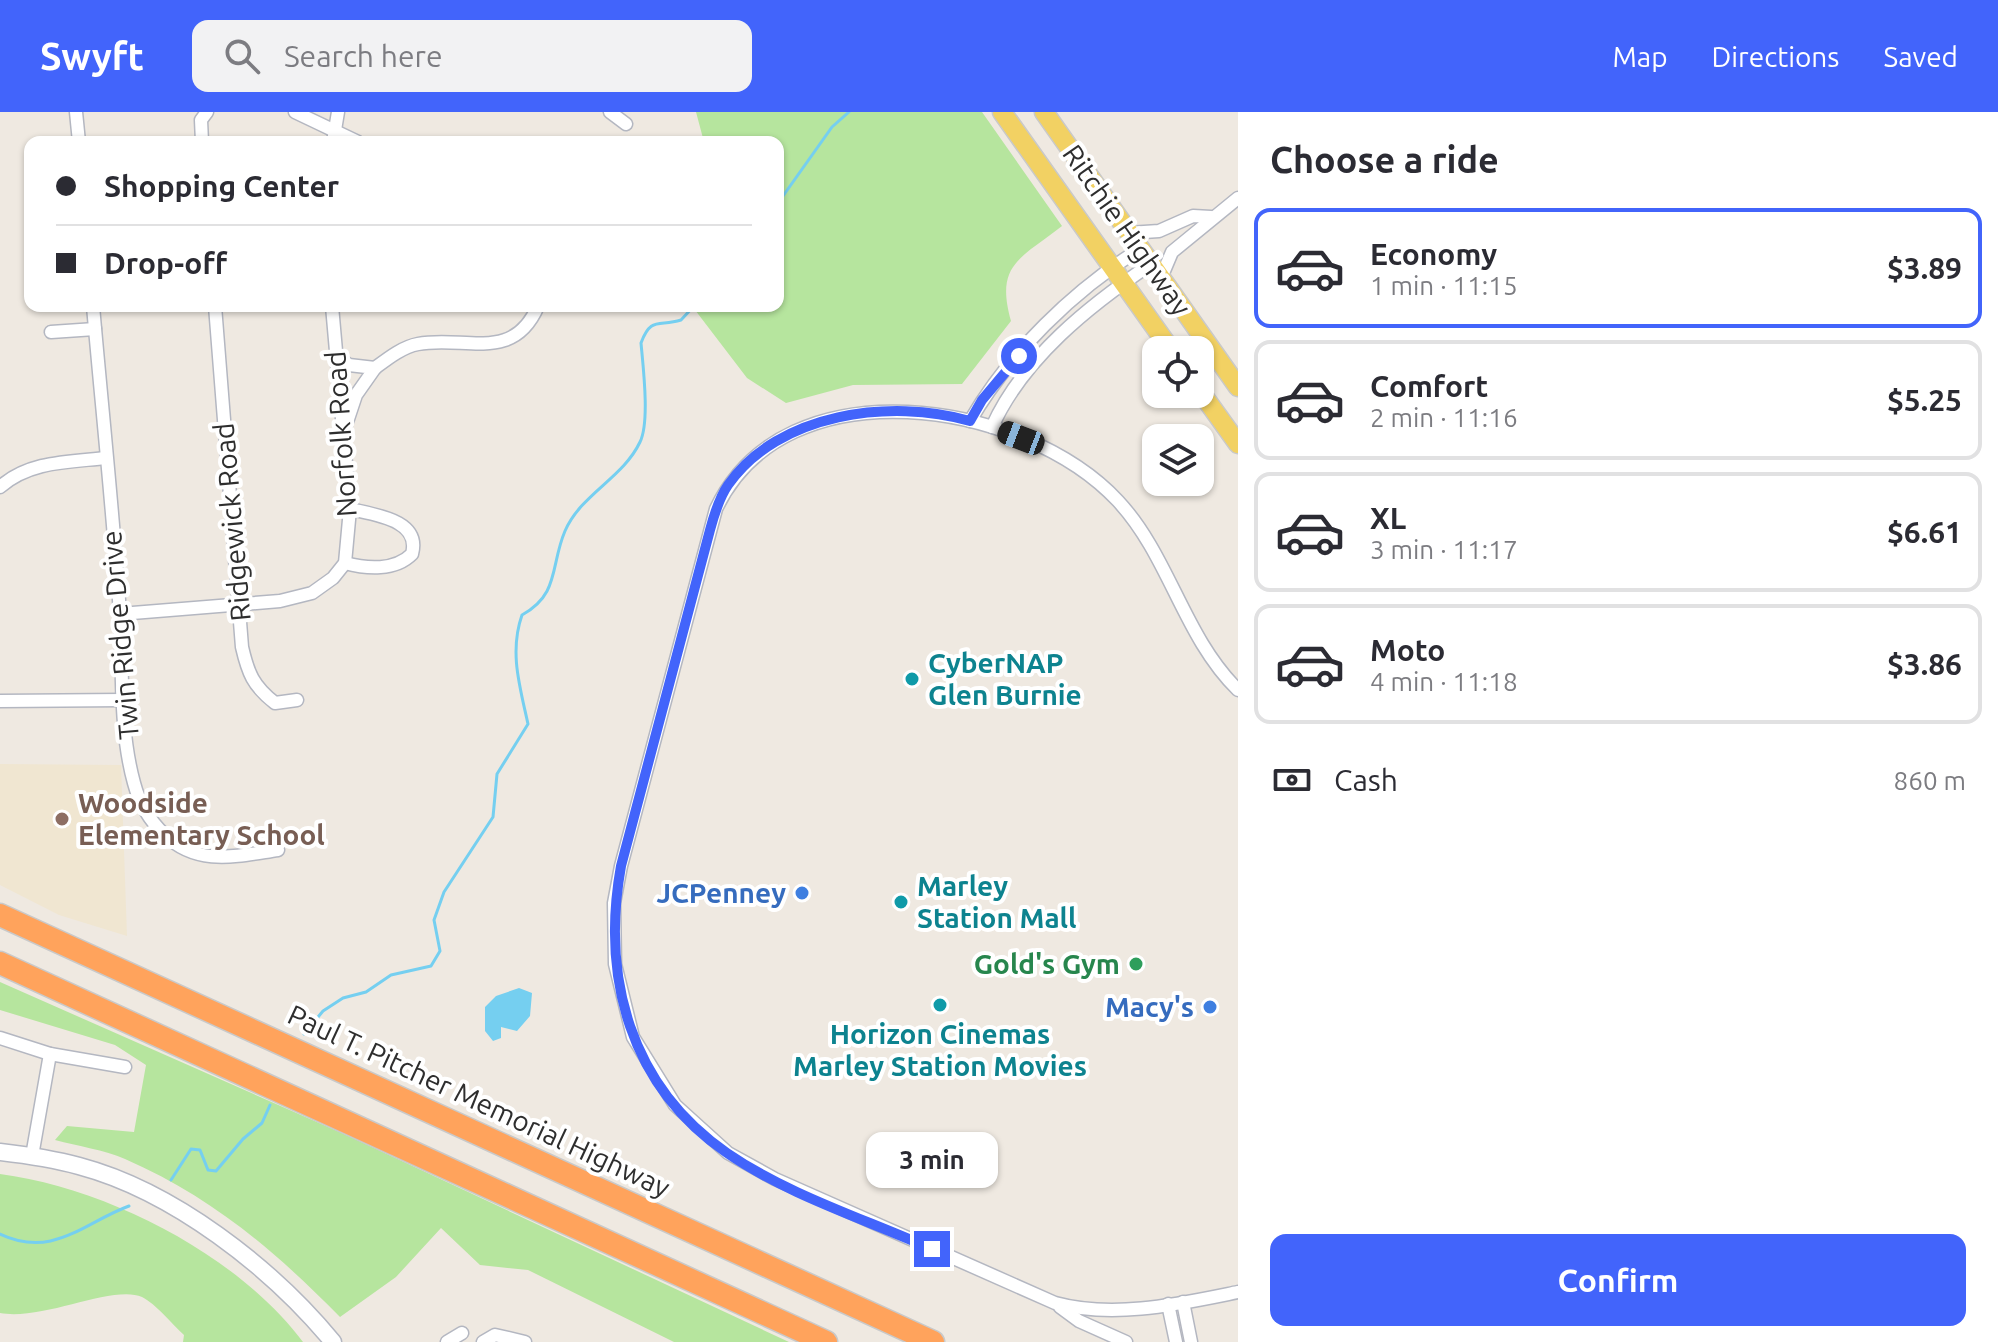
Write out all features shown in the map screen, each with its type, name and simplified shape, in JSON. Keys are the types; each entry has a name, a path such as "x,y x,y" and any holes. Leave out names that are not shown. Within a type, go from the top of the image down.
{"highway":[{"name":"Paul T. Pitcher Memorial Highway","path":"0,915 933,1342"},
{"path":"0,963 826,1342"}],"main road":[{"name":"Ritchie Highway","path":"1002,112 1161,336"},
{"name":"Ritchie Highway","path":"1044,112 1238,387"},
{"path":"1212,408 1238,444"}],"street":[{"path":"76,112 78,136"},
{"path":"202,136 201,120 207,112"},
{"path":"295,112 332,136"},
{"path":"334,136 338,112"},
{"path":"610,112 626,124"},
{"path":"992,427 1009,394 1092,306 1206,227 1211,217 1238,198"},
{"path":"1129,233 1159,231 1193,216 1211,217"},
{"path":"970,421 990,389 1080,291 1112,267 1151,264"},
{"name":"Twin Ridge Drive","path":"94,312 120,614 124,700 134,782 146,813 165,836 190,853 215,859 278,850"},
{"name":"Ridgewick Road","path":"215,312 238,605 248,676 275,703 297,700"},
{"name":"Norfolk Road","path":"332,312 350,509 345,563"},
{"path":"342,435 356,395 375,368 415,344 480,345 505,342 522,330 534,312"},
{"path":"51,332 95,329"},
{"path":"335,355 349,365 375,368"},
{"path":"1126,1342 1079,1321 1055,1303 775,1179 711,1141 675,1105 645,1061 628,1023 612,935 621,866 710,530 727,486 762,450 793,431 845,417 900,411 992,427 1073,463 1118,502 1151,547 1189,626 1226,679 1238,690"},
{"path":"0,487 12,476 41,465 106,458"},
{"path":"120,614 280,601 312,593 333,578 345,563 361,567 392,566 412,554 415,543 410,531 398,522 350,509"},
{"path":"1226,679 1238,670"},
{"path":"0,701 124,700"},
{"path":"0,1038 50,1054 125,1067"},
{"path":"32,1156 50,1054"},
{"path":"0,1152 80,1166 126,1182 208,1228 283,1288 333,1342"},
{"path":"1055,1303 1110,1311 1238,1292"},
{"path":"1183,1302 1191,1342"},
{"path":"1168,1304 1176,1342"},
{"path":"447,1342 462,1333"},
{"path":"483,1342 495,1335 525,1342"}],"shaded area":[{"name":"Woodside Elementary School","path":"0,764 121,765 127,936 59,915 0,885"}],"green space":[{"path":"696,112 982,112 1062,226 1015,264 1006,287 1011,321 962,384 853,385 786,403 747,378 697,312 784,312 784,136 702,136"},
{"path":"0,982 344,1134 789,1342 674,1342 528,1270 480,1265 441,1228 396,1277 340,1317 266,1248 186,1190 117,1156 55,1140 67,1126 134,1132 146,1065 115,1045 0,1010"},
{"path":"0,1174 83,1194 126,1210 167,1231 207,1254 243,1281 276,1310 303,1342 183,1342 184,1335 158,1309 142,1297 129,1294 36,1312 0,1313"}],"water":[{"path":"519,988 532,993 530,1016 517,1031 501,1027 501,1038 493,1041 485,1031 485,1007 496,996"}],"waterway":[{"path":"784,195 832,127 849,112"},
{"path":"304,1034 323,1011 343,998 366,992 391,975 431,966 440,951 434,920 444,892 493,817 497,774 528,724 516,656 522,615 543,598 552,578 560,544 572,518 633,455 640,442 645,421 641,343 648,329 656,324 681,320 688,312"},
{"path":"171,1180 191,1149 200,1150 208,1170 216,1171 243,1139 262,1123 270,1105"},
{"path":"0,1234 19,1241 52,1241 129,1206"}],"place":[{"name":"CyberNAP Glen Burnie","path":"912,679"},
{"name":"Woodside Elementary School","path":"62,819"},
{"name":"JCPenney","path":"802,893"},
{"name":"Marley Station Mall","path":"901,902"},
{"name":"Gold's Gym","path":"1136,964"},
{"name":"Horizon Cinemas Marley Station Movies","path":"940,1005"},
{"name":"Macy's","path":"1210,1007"}],"route":[{"path":"932,1249 746,1165 711,1141 683,1115 659,1083 633,1037 619,992 615,964 612,935 614,903 621,866 710,530 727,486 743,466 762,450 793,431 818,424 845,417 900,411 931,413 970,421 982,400 1019,356"}]}
